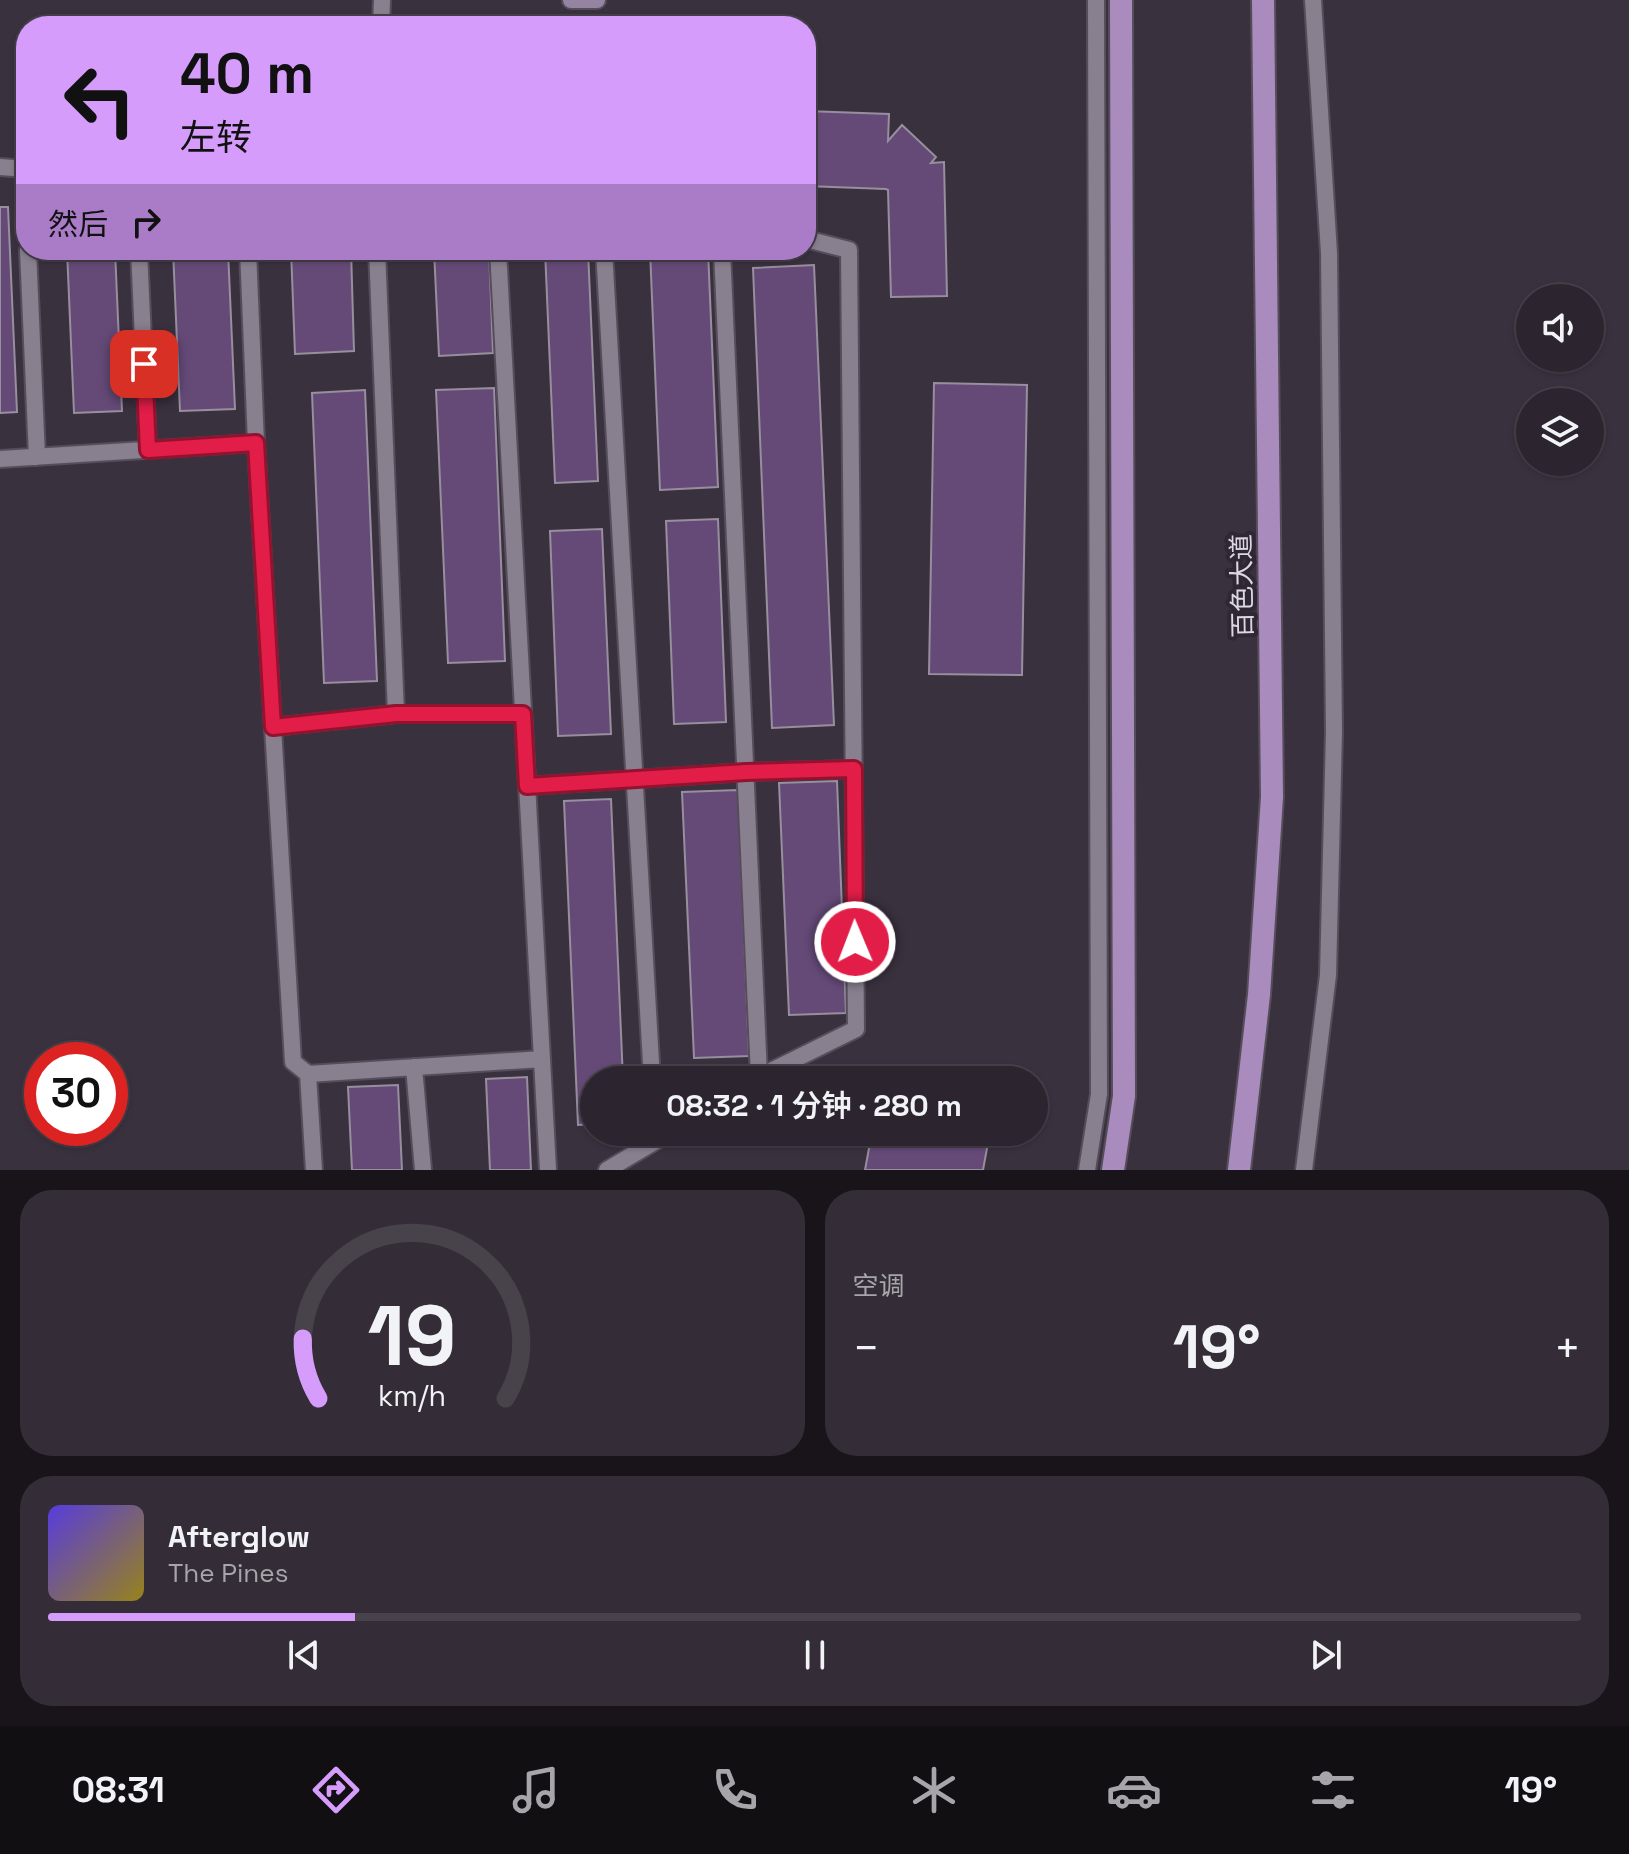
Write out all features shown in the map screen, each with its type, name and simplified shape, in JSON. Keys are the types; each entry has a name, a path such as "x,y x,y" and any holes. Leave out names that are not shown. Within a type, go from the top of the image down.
{"highway":[{"path":"1113,1170 1124,1096 1121,0"},
{"name":"百色大道","path":"1239,1170 1259,995 1272,797 1263,0"}],"main road":[{"path":"571,0 597,0"}],"street":[{"path":"1087,1170 1099,1094 1096,0"},
{"path":"1304,1170 1328,975 1334,732 1329,253 1313,0"},
{"path":"780,1066 856,1029 849,250 816,242"},
{"path":"28,260 37,457"},
{"path":"139,260 148,450"},
{"path":"248,260 256,443 293,1062 308,1074 542,1059"},
{"path":"377,260 396,714"},
{"path":"499,260 548,1170"},
{"path":"605,260 651,1066"},
{"path":"722,260 746,772 756,1066"},
{"path":"0,459 256,443"},
{"path":"273,727 396,714 523,714"},
{"path":"527,786 746,772 854,769"},
{"path":"414,1067 423,1170"},
{"path":"308,1074 314,1170"},
{"path":"607,1170 642,1146"}],"building":[{"path":"816,111 889,114 888,141 902,125 936,157 931,163 944,162 947,296 891,297 886,189 816,186"},
{"path":"0,207 8,207 17,412 0,413"},
{"path":"67,260 115,260 122,411 74,413"},
{"path":"173,260 228,260 235,409 180,411"},
{"path":"291,260 351,260 354,351 295,354"},
{"path":"434,260 489,260 493,353 439,356"},
{"path":"545,260 588,260 598,481 555,483"},
{"path":"650,260 708,260 718,487 660,490"},
{"path":"814,265 834,725 772,728 753,268"},
{"path":"934,383 1027,385 1022,675 929,674"},
{"path":"494,388 505,661 448,663 436,390"},
{"path":"365,390 377,681 324,683 312,393"},
{"path":"718,519 726,722 674,724 666,521"},
{"path":"602,529 611,734 558,736 550,531"},
{"path":"837,781 846,1013 789,1015 779,783"},
{"path":"738,790 749,1056 694,1058 682,792"},
{"path":"611,799 622,1066 580,1066 578,1125 564,801"},
{"path":"527,1077 531,1170 490,1170 486,1079"},
{"path":"398,1085 402,1170 352,1170 348,1087"},
{"path":"869,1146 987,1146 983,1170 865,1170"}],"route":[{"path":"144,364 148,450 256,443 273,727 396,714 523,714 527,786 746,772 854,769 855,942"}]}
